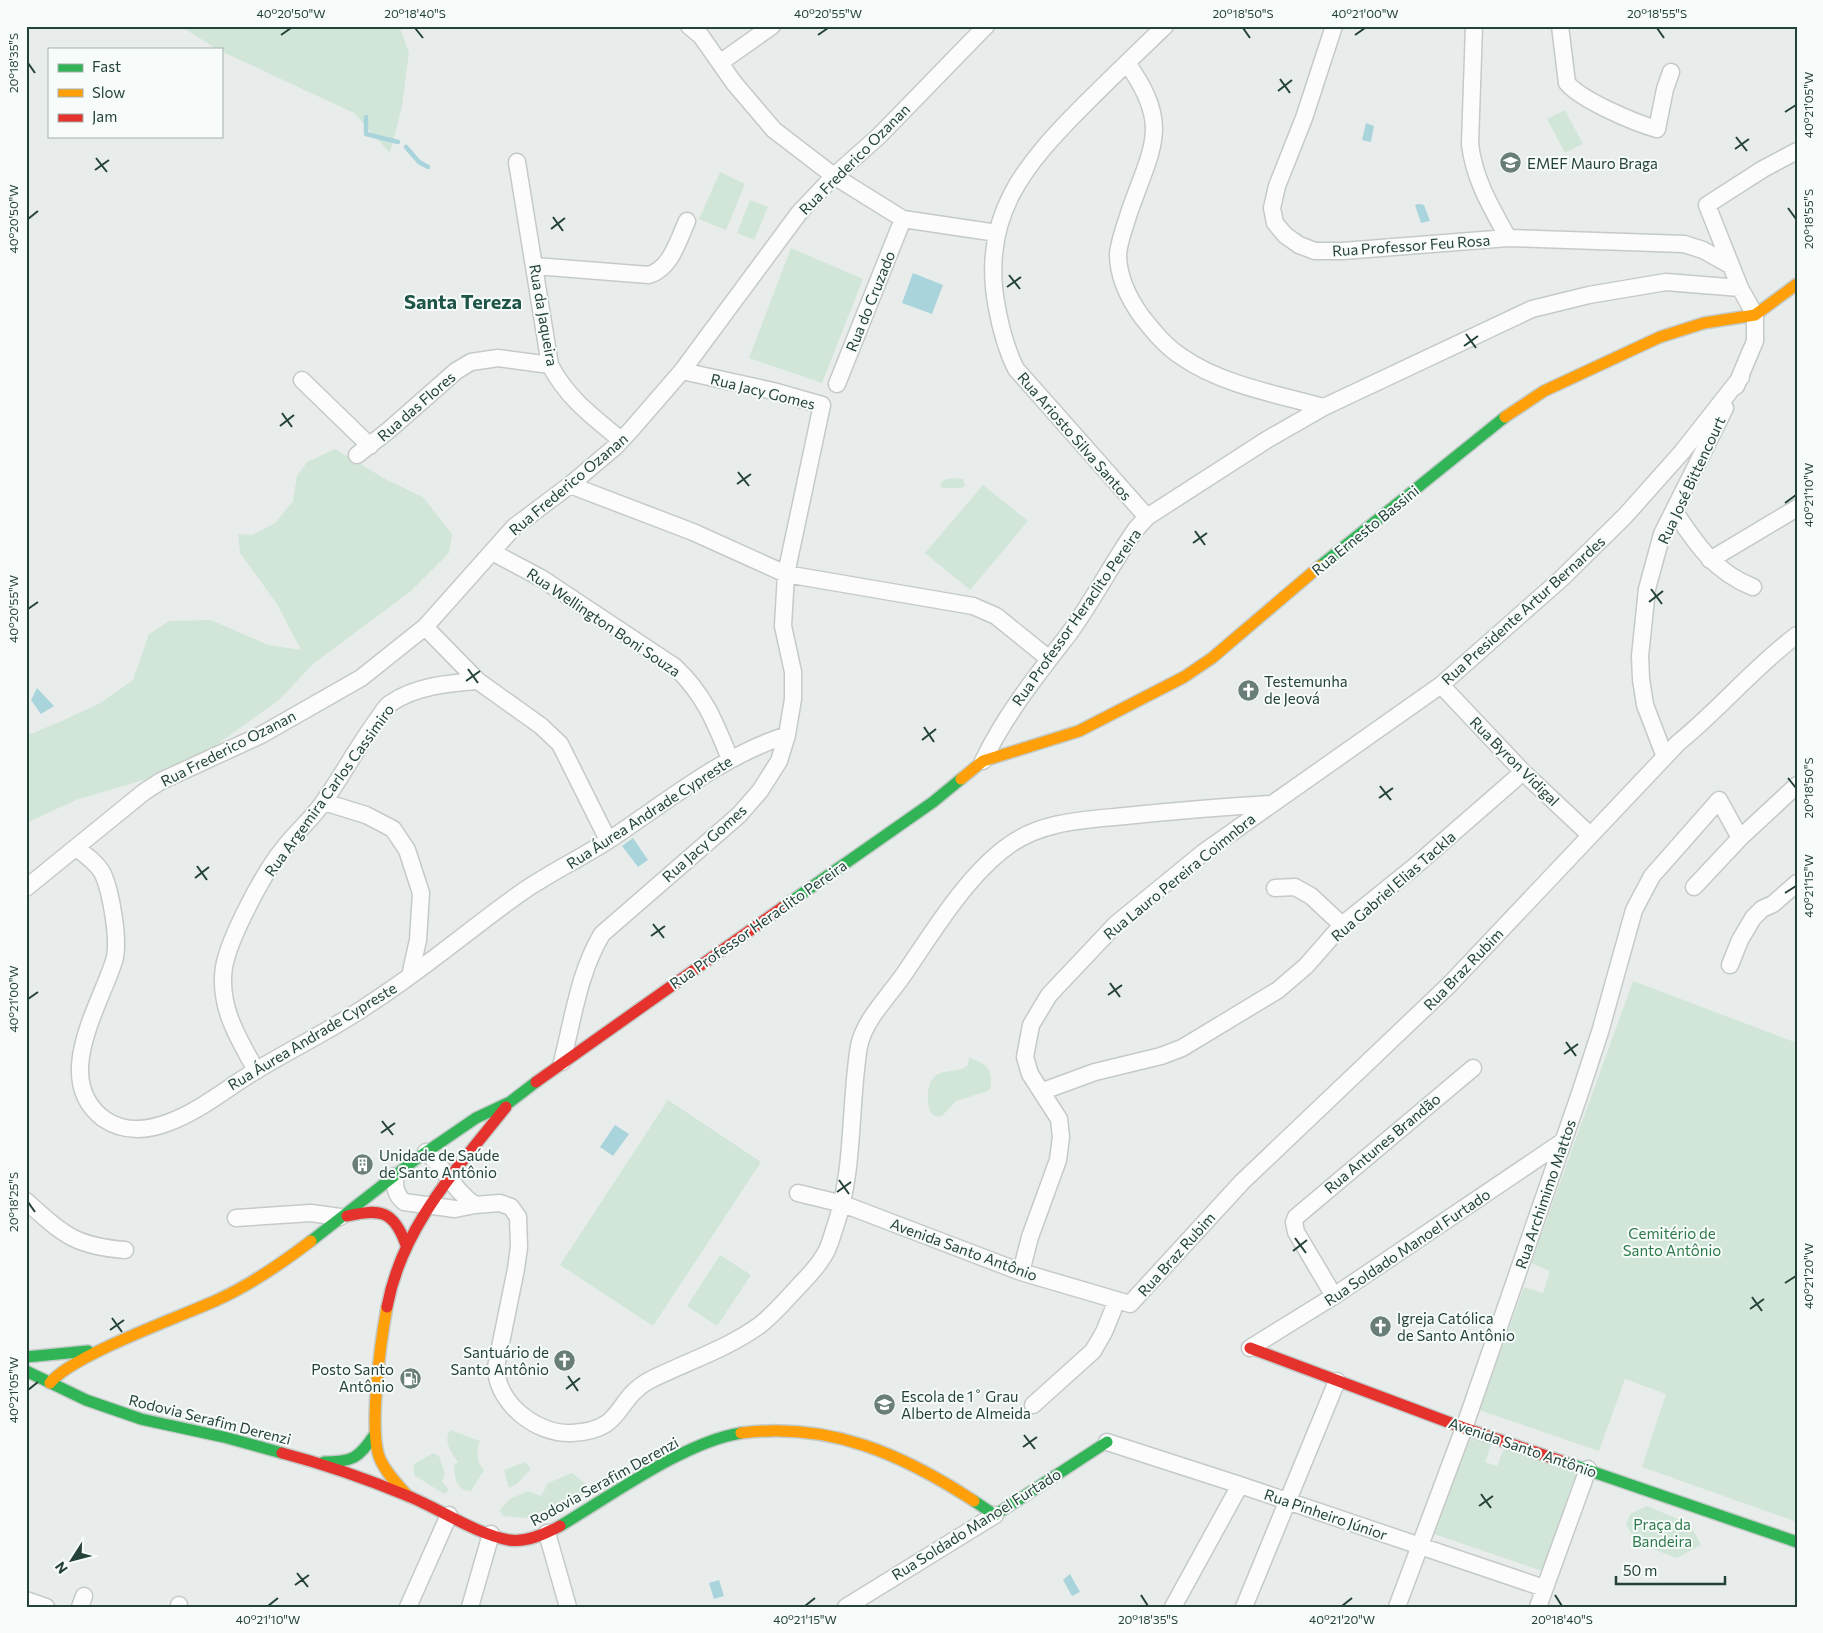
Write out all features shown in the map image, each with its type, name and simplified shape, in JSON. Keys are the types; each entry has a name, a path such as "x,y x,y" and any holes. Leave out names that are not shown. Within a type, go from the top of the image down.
{"main road":[{"path":"1755,315 1797,284"},
{"name":"Rua Ernesto Bassini","path":"983,761 1079,731 1184,677 1218,653 1327,560 1501,420 1544,391 1660,337 1704,323 1755,315"},
{"name":"Rua Professor Heraclito Pereira","path":"106,1349 220,1300 283,1263 426,1152 476,1118 510,1102 562,1062 933,802 983,761"},
{"path":"408,1496 384,1466 378,1453 375,1434 383,1322 391,1288 406,1245 429,1206 449,1177 510,1102"},
{"path":"340,1217 367,1210 380,1211 391,1216 400,1227 406,1245"},
{"name":"Avenida Santo Antônio","path":"1250,1348 1464,1428 1797,1542"},
{"path":"26,1357 42,1357 106,1349"},
{"path":"50,1383 58,1373 106,1349"},
{"name":"Rodovia Serafim Derenzi","path":"26,1372 86,1400 141,1419 224,1437 316,1462 408,1496 491,1534 510,1540 523,1540 547,1533 695,1448 733,1434 766,1431 815,1432 867,1443 915,1464 995,1515"},
{"path":"316,1462 346,1463 354,1461 362,1454 375,1434"},
{"name":"Rua Soldado Manoel Furtado","path":"995,1515 1107,1442"}],"street":[{"path":"689,26 701,36 734,83 774,130 834,176 903,219 997,233"},
{"path":"721,62 772,26"},
{"name":"Rua Frederico Ozanan","path":"30,880 76,848 122,810 162,781 261,735 361,678 425,627 514,527 570,485 621,440 682,371 799,213 834,176 879,136 986,26"},
{"name":"Rua Ariosto Silva Santos","path":"1147,517 1016,369 1007,352 993,285 993,263 997,233 1009,198 1028,165 1165,26"},
{"name":"Rua Professor Feu Rosa","path":"1334,26 1304,118 1275,193 1272,208 1275,223 1285,235 1299,245 1316,251 1325,251 1384,249 1508,238 1684,244 1703,250 1730,264"},
{"path":"1474,26 1470,144 1472,161 1485,196 1508,238"},
{"path":"1560,26 1565,79 1569,86 1625,118 1657,129 1665,89 1671,72"},
{"path":"1127,63 1144,86 1154,111 1155,135 1127,220 1118,254 1124,288 1134,306 1160,340 1181,357 1201,369 1219,377 1324,407"},
{"path":"1755,315 1740,288 1707,205 1763,169 1797,151"},
{"name":"Rua da Jaqueira","path":"516,162 535,266 550,365 559,382 575,402 621,440"},
{"name":"Rua do Cruzado","path":"837,384 903,219"},
{"path":"535,266 649,275 659,272 668,262 687,221"},
{"name":"Rua Professor Heraclito Pereira","path":"983,761 996,733 1048,658 1068,634 1119,553 1147,517 1268,439 1324,407 1532,309 1589,295 1666,282 1740,288"},
{"name":"Rua José Bittencourt","path":"1664,757 1645,705 1640,656 1647,589 1662,534 1675,512 1741,377 1755,341 1755,315"},
{"name":"Rua das Flores","path":"302,380 363,451 456,370 472,362 498,358 550,365"},
{"name":"Rua Jacy Gomes","path":"562,1062 585,969 602,934 739,815 760,791 779,761 787,735 793,699 793,672 783,626 786,574 822,406 682,371"},
{"name":"Rua Presidente Artur Bernardes","path":"1270,804 1441,685 1561,579 1625,516 1682,452 1741,377"},
{"path":"570,485 693,532 786,574 973,606 996,616 1048,658"},
{"path":"1710,560 1797,508"},
{"path":"1675,512 1710,560 1734,578 1754,587"},
{"name":"Rua Wellington Boni Souza","path":"492,552 541,578 675,668 692,683 706,703 730,759"},
{"path":"425,627 478,681 541,726 560,744 608,840"},
{"name":"Rua Braz Rubim","path":"1034,1405 1092,1350 1124,1302 1242,1182 1449,985 1664,757 1720,707 1775,651 1797,635"},
{"name":"Rua Argemira Carlos Cassimiro","path":"256,1070 237,1036 227,1012 224,996 224,967 235,936 255,893 282,850 324,802 361,742 389,704 412,692 446,684 478,681"},
{"name":"Rua Byron Vidigal","path":"1441,685 1524,772 1590,835"},
{"name":"Rua Áurea Andrade Cypreste","path":"76,848 92,860 103,874 117,942 114,960 92,1012 80,1062 85,1095 92,1107 104,1118 121,1128 143,1130 168,1123 182,1116 256,1070 348,1018 410,976 524,891 608,840 730,759 761,744 787,735"},
{"name":"Rua Gabriel Elias Tackla","path":"1043,1091 1095,1072 1161,1056 1197,1040 1278,990 1306,966 1342,925 1414,867 1524,772"},
{"path":"1694,887 1740,838 1797,785"},
{"name":"Rua Archimimo Mattos","path":"1397,1607 1464,1428 1600,1032 1640,894 1652,876 1719,800 1740,838"},
{"path":"324,802 366,815 393,830 407,850 421,892 418,940 410,976"},
{"path":"395,1176 395,1189 398,1197 404,1202 455,1209 475,1204 500,1203 511,1206 518,1217 519,1247 496,1367 496,1378 500,1388 517,1411 532,1421 566,1433 600,1429 613,1420 630,1396 646,1382 741,1338 774,1313 825,1255 844,1204 859,1047 866,1026 960,894 1008,846 1031,832 1054,825 1175,810 1270,804"},
{"name":"Rua Lauro Pereira Coimnbra","path":"1021,1272 1035,1221 1058,1160 1061,1137 1059,1119 1043,1091 1030,1074 1025,1057 1031,1025 1049,995 1116,924 1204,852 1270,804"},
{"path":"1730,965 1740,940 1753,918 1762,909 1774,904 1797,883"},
{"path":"1275,888 1295,887 1311,896 1342,925"},
{"name":"Rua Antunes Brandão","path":"1334,1296 1296,1232 1294,1222 1321,1194 1473,1068"},
{"name":"Rua Soldado Manoel Furtado","path":"1250,1348 1334,1296 1562,1142"},
{"path":"426,1152 439,1163 462,1196 475,1204"},
{"name":"Avenida Santo Antônio","path":"798,1193 844,1204 1021,1272 1124,1302"},
{"path":"26,1201 50,1222 83,1244 124,1250"},
{"path":"236,1218 311,1213 340,1217"},
{"path":"1244,1607 1290,1501 1337,1381"},
{"name":"Rua Pinheiro Júnior","path":"1107,1442 1290,1501 1418,1547 1544,1588"},
{"path":"1538,1607 1588,1469"},
{"path":"1173,1607 1240,1485"},
{"path":"408,1607 449,1515"},
{"name":"Rua Soldado Manoel Furtado","path":"846,1607 995,1515"},
{"path":"547,1533 568,1607"},
{"path":"470,1607 491,1534"},
{"path":"26,1600 46,1607"}],"green space":[{"path":"180,26 399,26 409,52 402,106 390,153 354,113 223,52 222,48 215,48"},
{"path":"1565,110 1583,144 1565,153 1547,119"},
{"path":"720,172 745,184 726,230 699,219"},
{"path":"750,200 768,207 754,240 737,233"},
{"path":"791,248 863,279 822,383 749,358"},
{"path":"335,449 389,481 423,497 452,534 449,553 411,591 313,664 279,700 212,748 177,770 76,800 26,823 26,734 62,721 100,703 133,680 149,634 169,621 211,620 268,645 301,650 277,604 240,553 238,534 252,535 275,523 293,501 297,476 307,462"},
{"path":"952,478 963,479 965,486 960,488 942,488 940,485 944,480"},
{"path":"983,485 1028,521 970,590 925,553"},
{"name":"Cemitério de Santo Antônio","path":"1633,981 1797,1043 1797,1522 1642,1467 1666,1394 1625,1379 1599,1451 1479,1410 1524,1287 1543,1293 1550,1271 1531,1263"},
{"path":"969,1057 987,1067 991,1086 988,1091 956,1101 942,1116 934,1116 928,1101 933,1078 944,1072 963,1068 968,1065"},
{"path":"668,1100 761,1162 653,1326 560,1265"},
{"path":"720,1255 751,1275 717,1326 687,1306"},
{"path":"450,1430 480,1441 478,1456 479,1463 484,1470 471,1491 461,1488 456,1482 454,1465 458,1462 451,1451 447,1439"},
{"path":"1473,1430 1494,1437 1485,1462 1497,1466 1507,1441 1578,1468 1542,1571 1434,1534"},
{"path":"433,1453 439,1456 445,1473 442,1481 449,1490 444,1494 414,1475 414,1464"},
{"path":"525,1462 531,1469 517,1484 509,1488 504,1470"},
{"path":"572,1473 590,1487 590,1491 560,1509 555,1506 526,1518 503,1516 500,1510 510,1499 528,1491 541,1496 548,1483"},
{"name":"Praça da Bandeira","path":"1647,1506 1690,1524 1701,1545 1677,1558 1636,1543 1626,1524 1630,1514"}],"water":[{"path":"1366,123 1374,126 1371,142 1362,140"},
{"path":"1415,205 1424,205 1430,221 1421,223"},
{"path":"913,273 943,285 932,314 902,303"},
{"path":"37,688 54,706 41,714 31,700"},
{"path":"633,838 648,860 638,867 622,846"},
{"path":"615,1125 629,1134 613,1156 600,1147"},
{"path":"1070,1574 1080,1592 1072,1596 1063,1580"},
{"path":"719,1580 724,1596 714,1599 709,1583"}],"waterway":[{"path":"366,117 366,134 398,142"},
{"path":"406,147 419,162 428,167"}],"traffic: fast":[{"path":"1320,566 1505,417"},
{"path":"783,907 933,802 961,779"},
{"path":"311,1241 416,1159 476,1118 510,1102 536,1082"},
{"path":"26,1357 88,1351"},
{"path":"26,1371 86,1400 141,1419 224,1437 282,1453"},
{"path":"560,1526 672,1458 719,1438 741,1433"},
{"path":"324,1462 342,1461 354,1457 364,1449 375,1434"},
{"path":"974,1501 995,1515 1107,1442"},
{"path":"1564,1462 1797,1542"}],"traffic: slow":[{"path":"1505,417 1544,391 1660,337 1704,323 1755,315 1797,284"},
{"path":"961,779 983,761 1079,731 1184,677 1212,658 1320,566"},
{"path":"50,1383 62,1372 103,1349 242,1288 311,1241"},
{"path":"387,1307 377,1385 375,1428 380,1459 392,1479 408,1496"},
{"path":"741,1433 805,1432 835,1437 864,1445 920,1469 974,1501"}],"traffic: jam":[{"path":"536,1082 783,907"},
{"path":"387,1307 394,1278 418,1224 451,1176 506,1107"},
{"path":"347,1216 369,1212 385,1215 397,1225 406,1245"},
{"path":"1250,1348 1464,1428 1564,1462"},
{"path":"282,1453 330,1467 393,1490 496,1537 515,1541 529,1539 560,1526"}],"place":[{"name":"EMEF Mauro Braga","path":"1511,163"},
{"name":"Testemunha de Jeová","path":"1248,690"},
{"name":"Unidade de Saúde de Santo Antônio","path":"363,1164"},
{"name":"Igreja Católica de Santo Antônio","path":"1381,1327"},
{"name":"Santuário de Santo Antônio","path":"565,1361"},
{"name":"Posto Santo Antônio","path":"410,1378"},
{"name":"Escola de 1˚ Grau Alberto de Almeida","path":"885,1405"}],"district":[{"name":"Santa Tereza","path":"463,301"}]}
